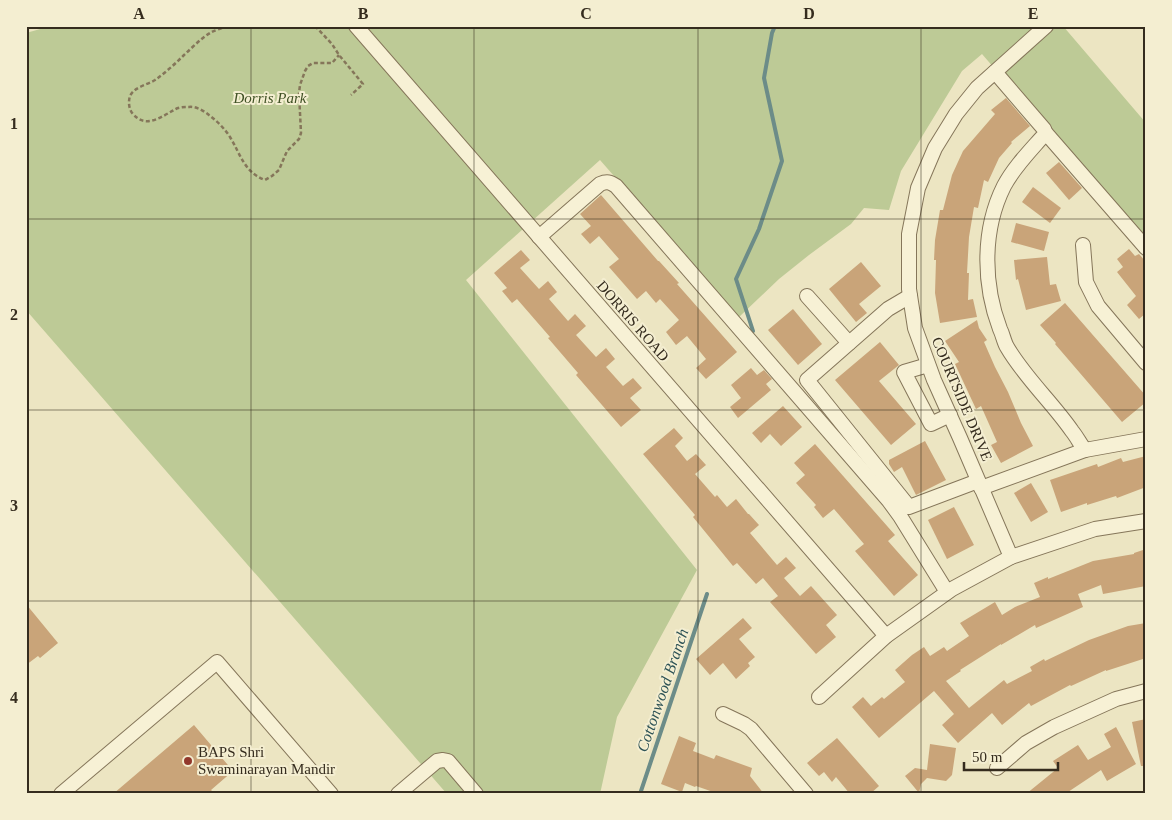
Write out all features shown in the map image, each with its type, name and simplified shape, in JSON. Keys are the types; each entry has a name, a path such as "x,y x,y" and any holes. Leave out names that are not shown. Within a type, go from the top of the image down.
{"street":[{"name":"DORRIS ROAD","path":"356,26 886,636"},
{"name":"COURTSIDE DRIVE","path":"1011,558 934,380 915,328 909,289 909,234 918,188 935,148 956,114 977,88 1046,26"},
{"path":"995,72 1146,248"},
{"path":"1045,132 1004,185 996,206 989,233 987,259 989,292 996,318 1007,346 1024,373 1072,430 1084,450"},
{"path":"539,237 600,184 610,182 616,186 889,501 947,592"},
{"path":"1083,245 1086,282 1098,306 1146,363"},
{"path":"807,296 849,343"},
{"path":"910,296 888,309 807,380 909,507 1084,450 1146,439"},
{"path":"928,365 904,372 931,424 950,415"},
{"path":"819,697 886,636 947,592 1011,558 1094,529 1146,520"},
{"path":"61,794 217,662 331,794"},
{"path":"997,768 1026,742 1116,699 1146,690"},
{"path":"723,714 752,729 806,794"},
{"path":"398,794 436,761 442,760 448,761 476,794"}],"path":[{"path":"228,26 211,32 162,74 134,90 130,97 130,110 133,115 146,122 157,119 175,109 192,106 199,109 209,115 229,135 250,171 266,180 279,170 287,151 301,133 299,93 300,85 308,66 318,62 332,62 338,55"},
{"path":"315,26 332,44 338,55 363,84 351,95"}],"green space":[{"name":"Dorris Park","path":"51,26 1063,26 1146,123 1146,244 982,54 962,71 901,171 889,210 864,208 851,224 779,279 738,318 600,160 466,280 697,570 617,717 600,794 447,794 26,310 26,33"}],"building":[{"path":"1006,98 1030,126 1011,142 999,158 988,182 984,180 978,208 974,207 969,237 967,273 969,273 968,300 973,299 977,317 940,323 935,293 936,260 934,260 940,210 943,210 952,175 963,151 995,114 991,110"},
{"path":"1059,162 1082,188 1069,200 1046,173"},
{"path":"1033,187 1061,208 1050,223 1022,202"},
{"path":"601,195 737,352 706,379 696,368 706,359 687,336 676,345 666,332 679,320 660,299 656,303 646,291 637,299 609,267 619,259 599,236 590,244 581,234 591,226 580,214"},
{"path":"1016,223 1049,232 1044,251 1011,242"},
{"path":"1129,249 1135,256 1139,254 1146,262 1146,313 1139,319 1127,305 1136,296 1117,272 1123,267 1117,259"},
{"path":"521,250 530,260 520,268 539,289 548,281 557,292 549,299 568,321 575,314 586,326 576,335 596,357 606,348 615,359 606,367 623,386 633,378 642,388 630,398 641,410 621,427 576,375 578,373 517,299 512,303 502,291 507,288 494,273"},
{"path":"1047,257 1050,285 1056,284 1061,301 1026,310 1018,279 1016,280 1014,260"},
{"path":"861,262 881,286 859,304 867,313 856,322 829,289"},
{"path":"1065,303 1146,396 1146,402 1122,422 1040,325"},
{"path":"793,309 822,344 798,365 768,330"},
{"path":"977,320 979,328 987,340 984,342 995,367 1033,446 1001,463 991,445 997,442 981,406 976,409 955,364 959,362 945,341"},
{"path":"880,342 899,365 879,381 916,424 891,445 835,380"},
{"path":"751,368 757,375 764,370 772,379 766,384 771,390 738,418 730,407 741,398 731,385"},
{"path":"783,406 802,427 781,446 770,434 761,443 752,433"},
{"path":"674,428 683,438 675,446 687,461 696,454 706,465 695,474 715,497 717,495 727,507 736,499 759,525 750,533 777,565 786,557 796,568 784,578 800,596 811,586 837,615 826,625 836,637 816,654 770,602 778,596 763,578 756,584 737,563 733,566 693,517 695,515 643,454"},
{"path":"925,441 946,480 916,495 902,467 894,472 889,464 889,460"},
{"path":"815,444 895,535 888,541 918,575 894,596 855,551 864,544 834,509 823,518 814,507 816,505 796,483 805,475 794,463"},
{"path":"1146,456 1146,487 1117,498 1116,496 1087,505 1087,503 1061,512 1050,480 1097,464 1098,467 1121,458 1123,462"},
{"path":"1031,483 1048,512 1031,522 1014,493"},
{"path":"954,507 974,545 947,559 928,520"},
{"path":"1146,549 1146,586 1103,594 1101,585 1078,594 1083,607 1036,628 1035,625 1001,644 946,681 969,708 1004,680 1007,684 1032,671 1030,667 1044,659 1045,661 1089,640 1128,626 1146,623 1146,658 1106,670 1070,685 1031,706 1029,703 1002,725 992,713 958,743 942,725 954,714 934,691 879,738 852,707 863,697 871,706 882,697 884,699 905,682 895,670 912,655 924,647 930,656 944,647 947,651 969,636 960,623 995,602 1002,615 1015,607 1040,597 1034,583 1093,561 1134,554"},
{"path":"26,604 58,643 40,658 38,656 26,665"},
{"path":"743,618 752,628 739,639 755,657 748,663 750,666 736,679 723,663 710,675 696,659"},
{"path":"1146,719 1146,766 1141,766 1132,722"},
{"name":"BAPS Shri Swaminarayan Mandir","path":"194,725 233,771 211,790 215,794 113,794"},
{"path":"1116,727 1136,764 1107,781 1101,770 1065,794 1026,794 1058,768 1053,761 1078,745 1088,760 1111,747 1104,734"},
{"path":"679,736 696,743 693,751 714,759 716,755 752,768 750,776 764,794 719,794 685,783 682,792 661,784"},
{"path":"837,738 879,786 870,794 850,794 836,777 832,782 824,772 819,776 807,763"},
{"path":"930,744 956,748 952,775 946,781 927,778 921,784 919,793 905,776 915,768 927,770"}],"waterway":[{"name":"Cottonwood Branch","path":"753,331 736,279 759,229 782,161 764,78 775,26"},
{"name":"Cottonwood Branch","path":"640,794 707,594"}],"place":[{"name":"BAPS Shri Swaminarayan Mandir","path":"188,761"}]}
